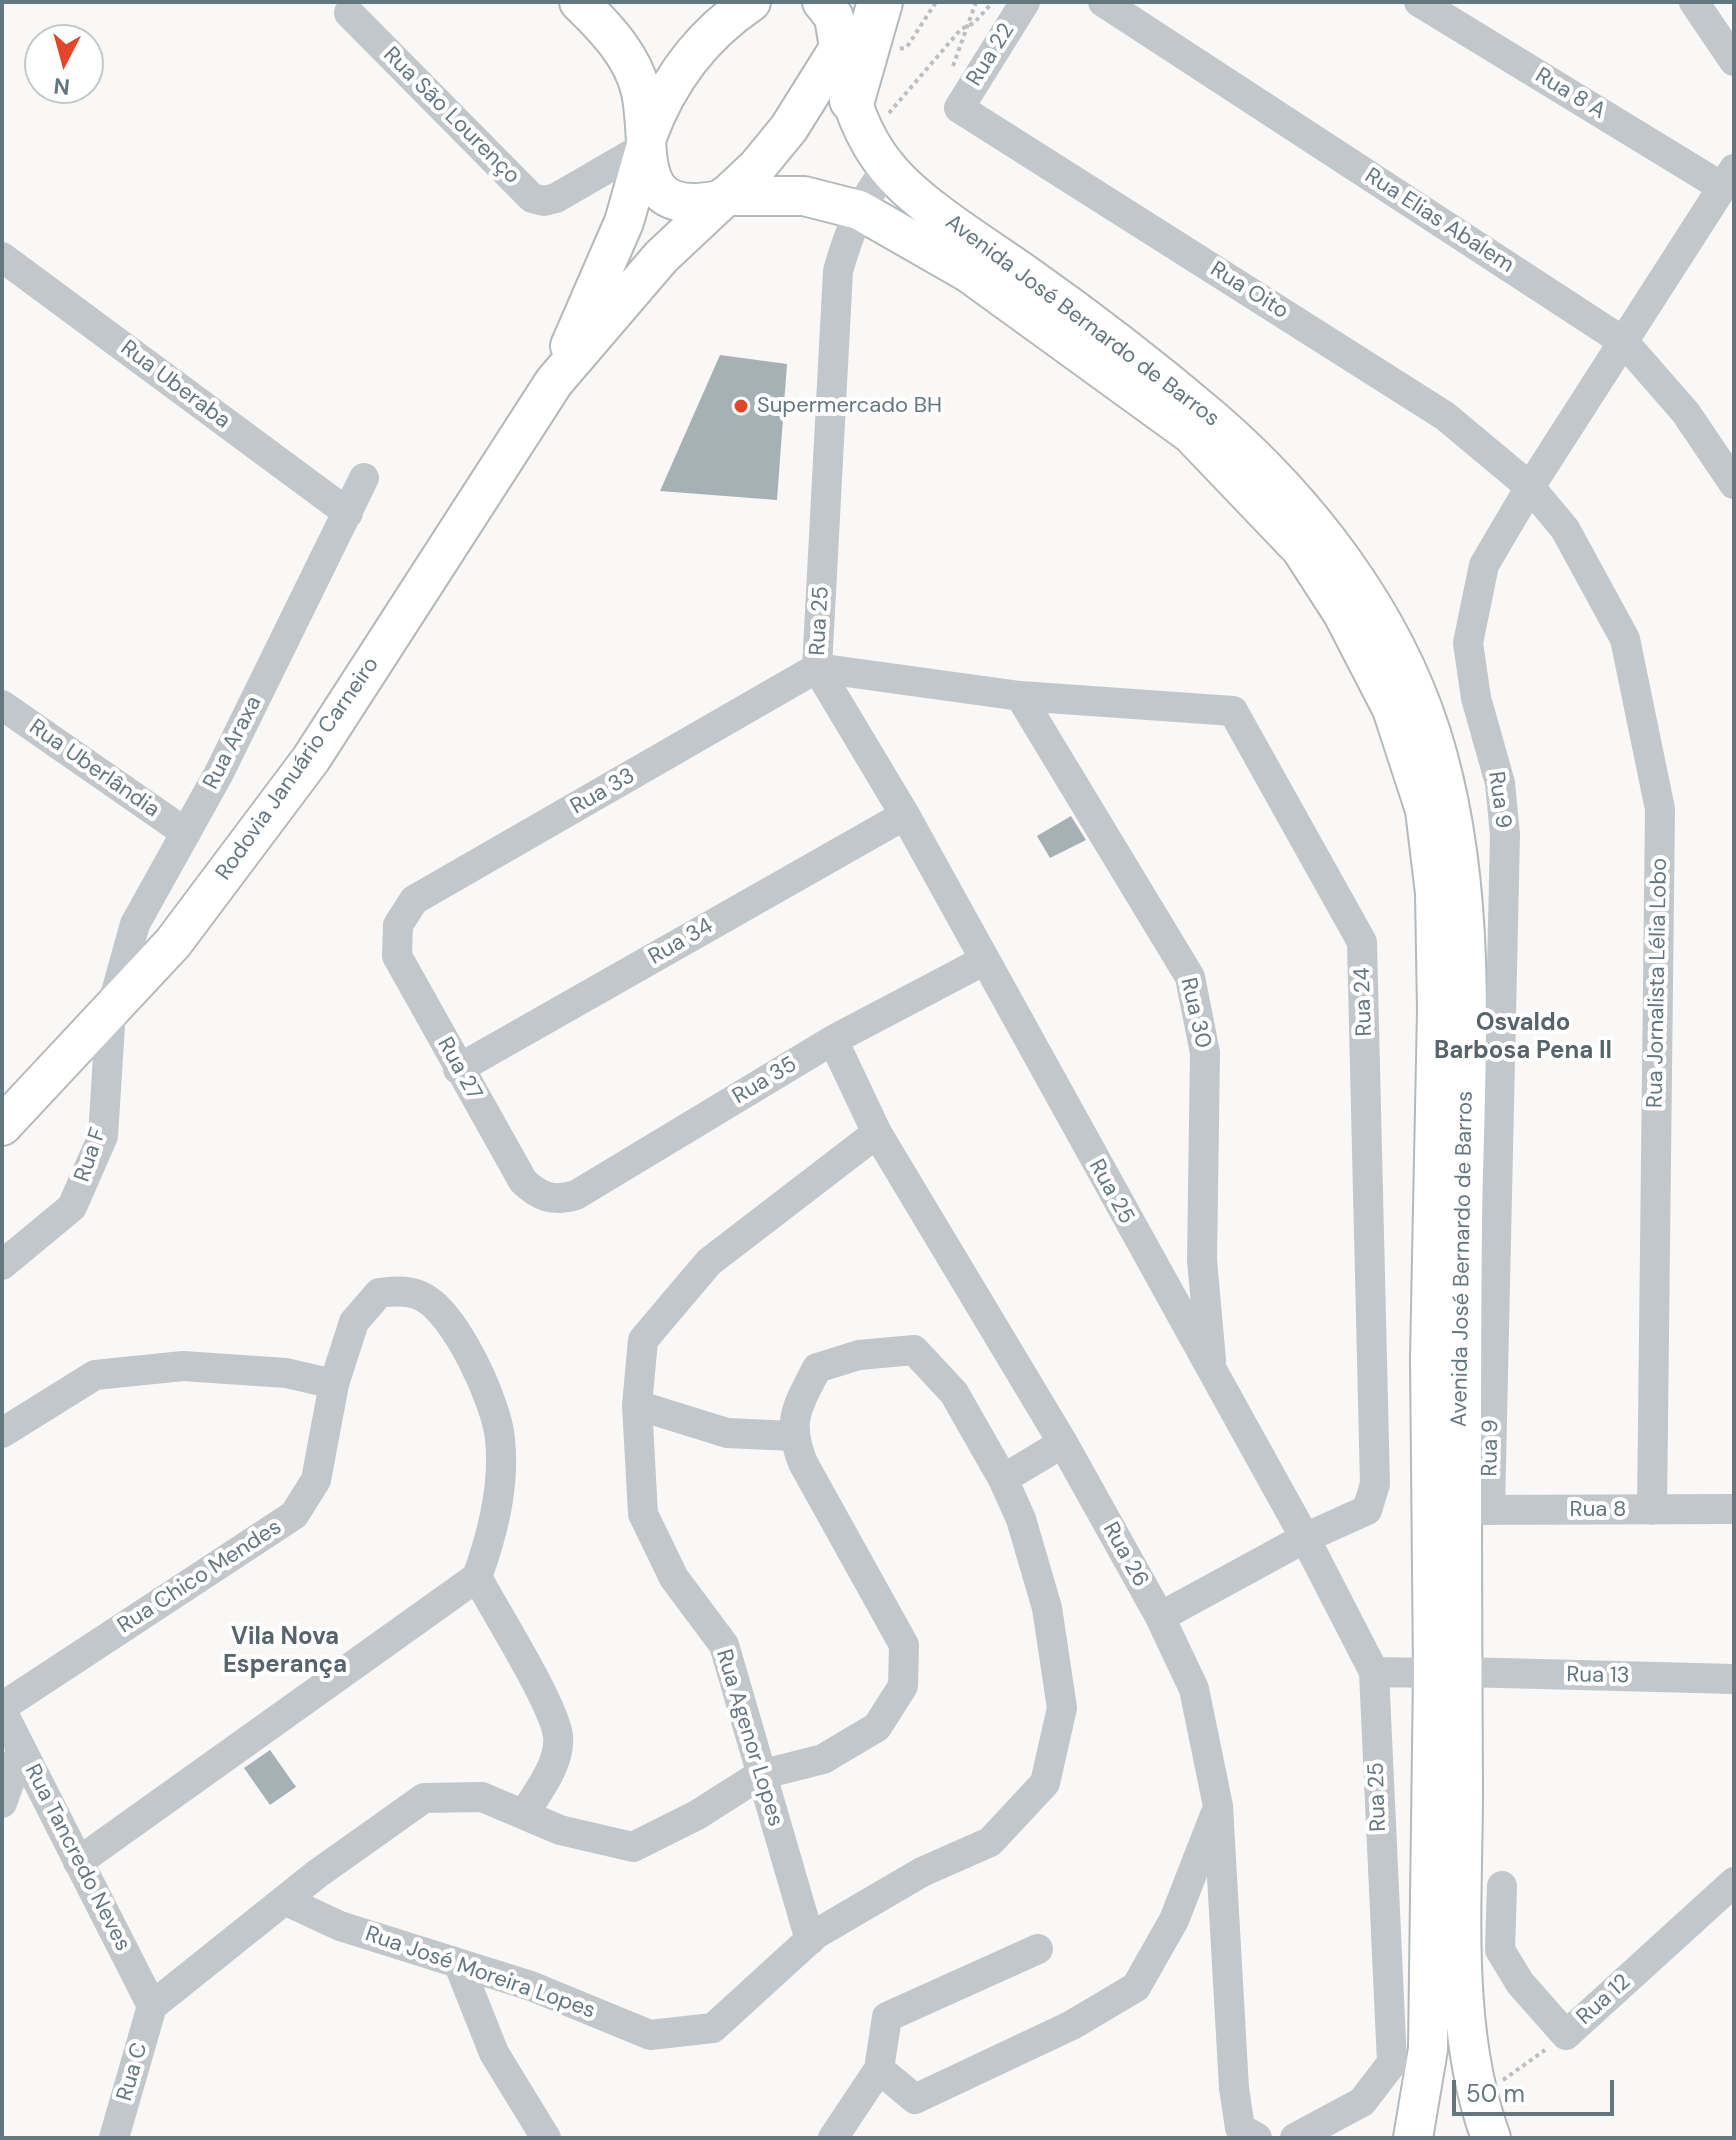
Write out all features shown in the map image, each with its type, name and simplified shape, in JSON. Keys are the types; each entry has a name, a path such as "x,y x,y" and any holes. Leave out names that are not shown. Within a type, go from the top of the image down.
{"highway":[{"path":"859,116 880,2"}],"main road":[{"path":"579,2 604,26 628,60 641,92 644,150 655,187 675,202 698,205 722,198"},
{"name":"Rodovia Januário Carneiro","path":"554,382 624,222 658,108 679,72 705,40 751,2"},
{"path":"822,2 843,31"},
{"name":"Rodovia Januário Carneiro","path":"2,1126 173,943 311,759 554,382 661,257 757,167 789,128 843,31"},
{"name":"Avenida José Bernardo de Barros","path":"843,31 859,116 887,168 948,220 1142,362 1257,459 1310,520 1357,582 1410,672 1433,739 1457,840 1465,950 1476,1510 1448,1673 1428,2049 1413,2138"},
{"name":"Avenida José Bernardo de Barros","path":"722,198 804,196 859,210 969,273 1191,434 1301,549 1343,614 1392,709 1425,810 1435,893 1437,1010 1430,1358 1469,2061 1477,2099 1491,2138"}],"street":[{"name":"Rua 22","path":"959,108 1025,2"},
{"name":"Rua Elias Abalem","path":"1103,2 1624,342 1686,413 1734,484"},
{"name":"Rua 8 A","path":"1419,2 1728,178"},
{"path":"1694,2 1734,61"},
{"name":"Rua São Lourenço","path":"349,13 532,198 544,201 556,198 644,150"},
{"name":"Rua Oito","path":"959,108 1445,416 1530,487"},
{"name":"Rua 25","path":"887,168 850,226 838,271 817,668 905,815 983,961 1305,1538 1374,1672 1392,2063 1362,2102 1295,2138"},
{"name":"Rua 9","path":"1476,1510 1505,835 1500,783 1476,698 1468,643 1484,565 1530,487 1728,178"},
{"name":"Rua Uberaba","path":"2,257 348,513"},
{"name":"Rua Araxa","path":"111,1010 135,924 186,833 364,478"},
{"name":"Rua Jornalista Lélia Lobo","path":"1530,487 1565,529 1587,564 1625,639 1660,809 1652,1510"},
{"name":"Rua 24","path":"817,668 1020,696 1233,711 1362,942 1375,1484 1367,1510 1305,1538 1160,1617"},
{"name":"Rua 33","path":"398,925 414,900 817,668"},
{"name":"Rua 30","path":"1020,696 1190,977 1205,1053 1202,1260 1212,1374"},
{"name":"Rua Uberlândia","path":"2,705 186,833"},
{"name":"Rua 34","path":"458,1069 905,815"},
{"name":"Rua 27","path":"398,925 397,956 458,1069 523,1181 548,1198"},
{"name":"Rua 35","path":"548,1198 576,1195 833,1040 983,961"},
{"name":"Rua F","path":"2,1265 72,1207 103,1136 111,1010"},
{"name":"Rua 26","path":"833,1040 877,1133 1063,1443 1160,1617 1194,1689 1218,1806 1234,2088 1248,2133"},
{"name":"Rua Agenor Lopes","path":"810,1940 724,1645 674,1578 643,1514 637,1405 643,1340 709,1262 877,1133"},
{"name":"Rua Chico Mendes","path":"2,1709 294,1515 316,1480 334,1384 354,1322 379,1293 398,1291 423,1296 453,1327 480,1371 500,1436 501,1487 489,1543 477,1577"},
{"name":"Rua José Moreira Lopes","path":"284,1900 340,1926 531,1986 650,2035 713,2028 810,1940 922,1872 990,1842 1045,1783 1062,1708 1047,1608 1021,1519 1003,1479 954,1393 914,1350 859,1355 817,1368 795,1418 793,1436"},
{"path":"2,1433 95,1375 183,1366 286,1373 334,1384"},
{"path":"152,2006 284,1900 424,1798 482,1797 560,1830 633,1847 697,1815 760,1775 823,1759 877,1727 903,1686 904,1645 803,1463 793,1436 727,1433 637,1405"},
{"path":"1003,1479 1063,1443"},
{"name":"Rua 8","path":"1476,1510 1734,1509"},
{"path":"78,1862 477,1577 549,1711 559,1738 553,1766 524,1814"},
{"name":"Rua 13","path":"1374,1672 1734,1679"},
{"name":"Rua Tancredo Neves","path":"2,1709 152,2006"},
{"path":"2,1803 21,1750"},
{"path":"879,2069 915,2099 1072,2025 1136,1987 1174,1920 1218,1806"},
{"name":"Rua 12","path":"1502,1886 1500,1950 1520,1983 1566,2035 1734,1882"},
{"path":"833,2138 879,2069 887,2017 1038,1949"},
{"path":"459,1965 494,2053 546,2138"},
{"name":"Rua C","path":"114,2138 152,2006"}],"path":[{"path":"897,45 902,49 907,47 936,2"},
{"path":"859,116 884,119 961,29 974,23 993,2"},
{"path":"1477,2099 1566,2035"}],"building":[{"name":"Supermercado BH","path":"720,355 787,364 777,500 660,491"},
{"path":"1071,816 1086,840 1050,858 1037,836"},
{"path":"270,1750 296,1787 270,1805 244,1768"}],"place":[{"name":"Supermercado BH","path":"741,406"}],"district":[{"name":"Osvaldo Barbosa Pena II","path":"1523,1038"},
{"name":"Vila Nova Esperança","path":"285,1652"}]}
